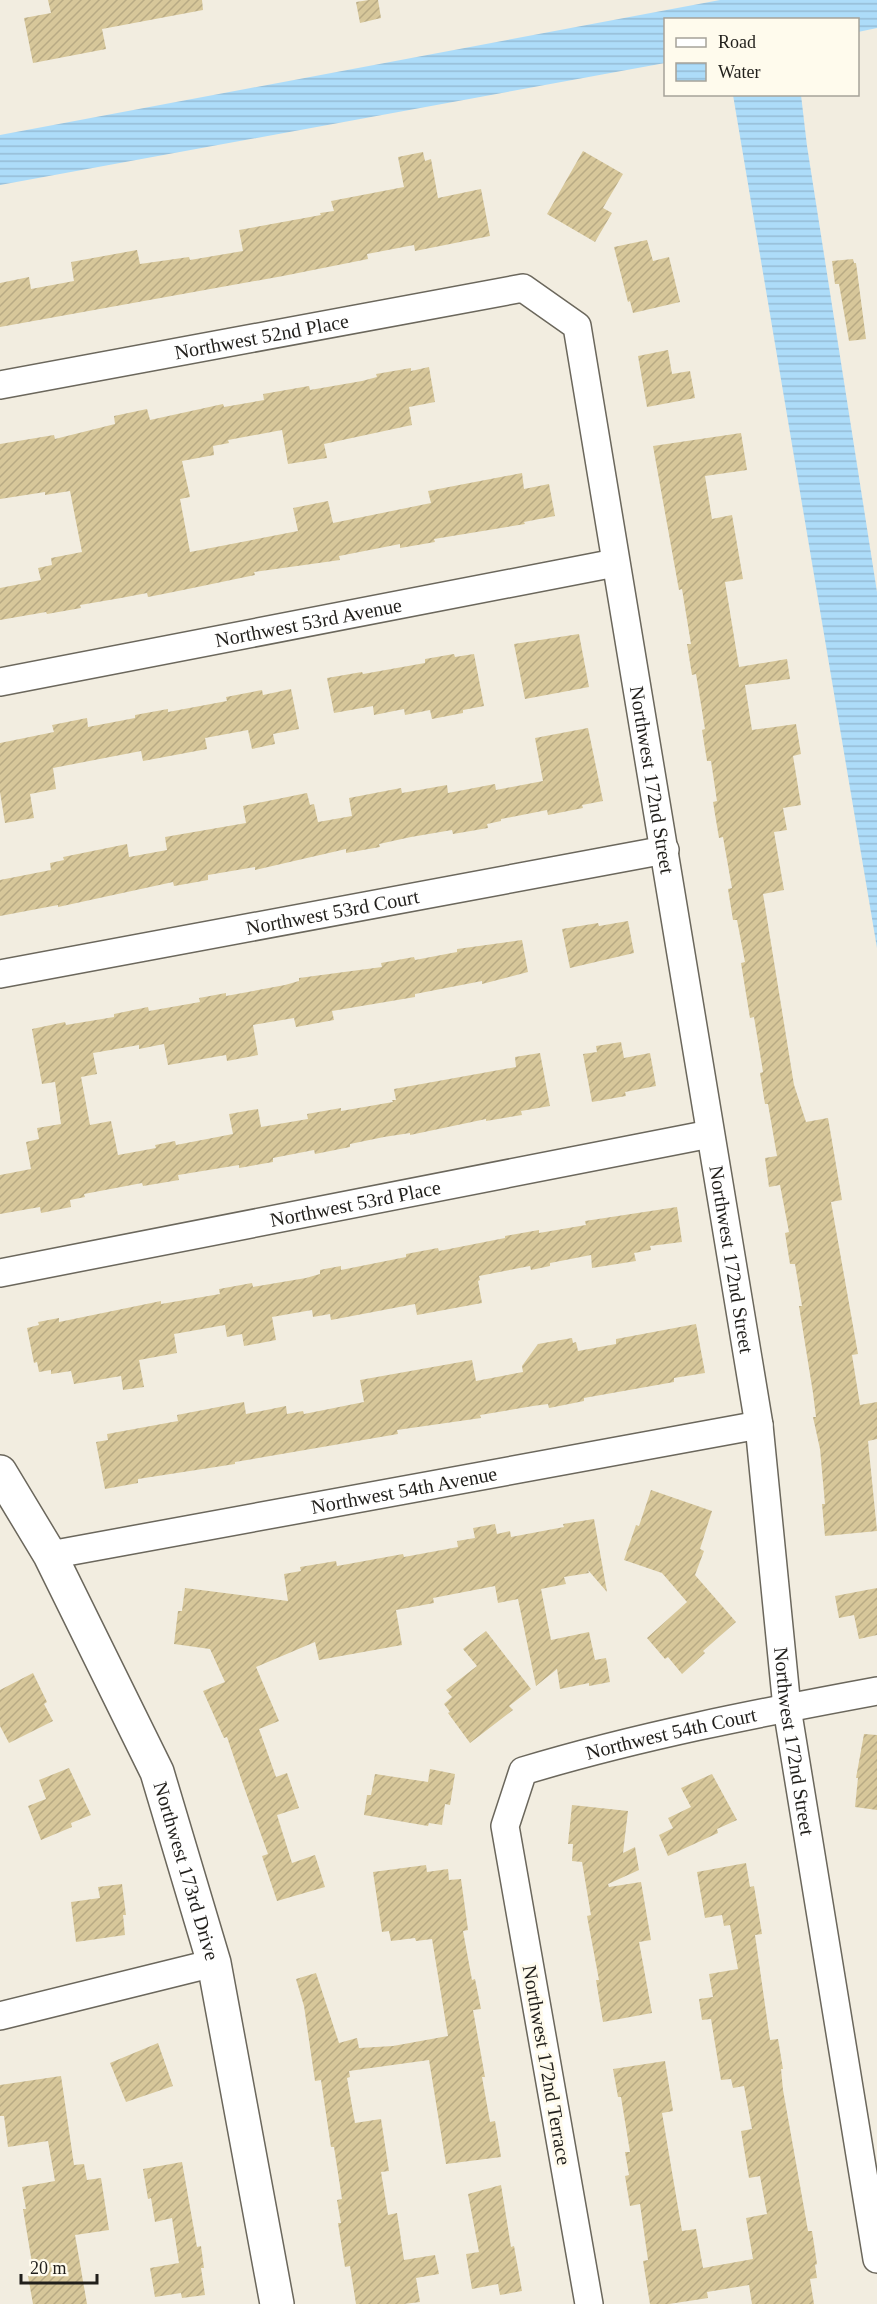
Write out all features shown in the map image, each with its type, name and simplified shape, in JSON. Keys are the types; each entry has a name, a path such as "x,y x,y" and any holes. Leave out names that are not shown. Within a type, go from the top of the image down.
{"street":[{"name":"Northwest 52nd Place","path":"0,385 523,288"},
{"name":"Northwest 172nd Street","path":"523,288 577,326 759,1425 787,1708 877,2259"},
{"name":"Northwest 53rd Avenue","path":"0,682 615,563"},
{"name":"Northwest 53rd Court","path":"0,974 665,850"},
{"name":"Northwest 53rd Place","path":"0,1273 710,1134"},
{"name":"Northwest 54th Avenue","path":"50,1555 759,1425"},
{"name":"Northwest 173rd Drive","path":"0,1472 50,1555 157,1772 214,1963 277,2304"},
{"name":"Northwest 54th Court","path":"505,1826 523,1771 586,1752 787,1708 877,1691"},
{"name":"Northwest 172nd Terrace","path":"505,1826 589,2304"},
{"path":"0,2016 214,1963"}],"water":[{"path":"720,0 877,0 877,28 859,32 859,18 664,18 664,63 0,185 0,135"},
{"path":"733,96 801,96 877,592 877,948"}],"building":[{"path":"48,0 202,0 203,10 102,29 106,49 33,63 24,18 51,13"},
{"path":"378,0 381,18 360,23 356,2"},
{"path":"583,151 623,174 603,208 612,213 595,242 547,214"},
{"path":"423,152 425,161 431,159 438,198 481,189 490,236 415,251 414,245 367,254 368,259 283,276 0,327 0,283 29,277 31,289 74,281 71,262 137,250 140,264 189,257 190,260 243,251 239,230 321,215 320,213 334,211 331,201 404,187 398,157"},
{"path":"647,240 653,261 669,257 680,302 633,313 614,247"},
{"path":"853,259 856,263 866,339 849,341 839,284 835,284 832,261"},
{"path":"668,350 672,374 690,371 695,398 647,407 638,356"},
{"path":"429,367 435,402 409,407 412,425 324,444 327,458 288,464 282,430 228,440 229,443 213,446 214,455 182,461 190,497 180,499 190,552 298,531 293,508 328,501 333,523 431,503 428,491 522,473 524,489 549,484 555,516 524,522 525,524 434,539 435,542 400,548 400,544 339,556 340,560 254,572 255,575 148,597 147,593 80,605 81,608 0,620 0,588 41,580 38,568 52,565 51,558 82,552 70,491 45,495 45,492 0,499 0,444 54,435 55,439 115,424 114,416 147,409 150,420 223,404 224,407 264,400 263,394 309,386 310,390 362,381 377,377 376,374"},
{"path":"741,433 747,470 705,476 712,519 732,515 743,579 725,582 739,667 787,659 790,679 745,685 752,730 796,724 801,754 793,756 801,805 783,808 787,830 774,832 784,890 763,894 794,1085 806,1122 828,1118 842,1200 831,1202 858,1354 852,1355 860,1405 877,1402 877,1439 868,1441 877,1531 825,1536 822,1504 825,1504 820,1449 813,1417 816,1417 813,1393 799,1306 802,1306 795,1264 790,1264 785,1233 789,1232 780,1185 769,1187 765,1158 777,1156 768,1104 765,1104 760,1073 763,1072 754,1017 750,1018 741,963 745,962 737,920 733,920 728,889 732,888 723,837 719,838 713,802 717,801 711,761 707,761 702,730 705,729 696,674 692,675 687,644 691,644 682,589 679,590 653,446"},
{"path":"579,634 589,687 525,699 514,644"},
{"path":"454,654 455,657 474,654 484,706 432,719 430,710 405,715 404,709 374,715 373,706 334,713 327,678 425,663 425,659"},
{"path":"291,689 299,729 273,734 275,744 252,749 248,730 205,738 207,749 143,761 141,751 53,768 56,789 30,794 34,818 5,823 0,792 0,743 54,732 52,725 87,718 88,727 135,718 135,715 168,709 168,712 227,701 226,697 262,690 263,695"},
{"path":"588,728 603,801 582,805 583,808 548,815 547,810 501,819 501,821 487,824 488,828 453,834 452,830 411,837 379,844 380,847 346,853 346,849 255,870 255,867 208,875 208,880 174,886 173,882 58,907 58,905 0,916 0,880 51,870 50,863 64,860 63,857 127,844 129,857 167,850 165,837 246,823 243,806 307,793 310,805 314,804 318,822 352,816 349,798 401,788 402,793 447,785 448,793 495,784 496,790 543,781 535,738"},
{"path":"628,921 634,953 570,968 562,929"},
{"path":"522,940 528,972 482,984 482,981 415,994 415,997 332,1011 334,1020 296,1027 294,1018 253,1025 258,1055 227,1061 226,1055 168,1065 164,1044 139,1049 139,1045 93,1053 97,1074 81,1077 90,1125 111,1121 118,1155 156,1148 155,1145 175,1141 176,1145 233,1134 229,1114 258,1109 261,1127 308,1119 307,1114 393,1102 392,1100 396,1100 394,1089 516,1067 515,1057 540,1053 550,1106 521,1111 522,1115 486,1121 486,1119 410,1135 410,1133 384,1137 315,1154 314,1150 273,1158 273,1162 178,1175 179,1180 143,1186 142,1183 84,1194 85,1197 70,1200 71,1207 41,1213 40,1207 0,1214 0,1175 31,1169 26,1142 39,1139 37,1128 61,1124 55,1082 42,1084 32,1029 65,1022 66,1025 114,1017 114,1014 148,1007 149,1011 200,1002 199,998 226,993 226,996 285,985 299,981 299,978 382,967 381,963 414,957 415,960 457,952 457,949"},
{"path":"621,1042 624,1058 650,1053 656,1086 625,1092 626,1096 592,1102 583,1054 597,1052 596,1046"},
{"path":"677,1207 682,1242 650,1246 651,1250 634,1253 636,1261 592,1268 591,1255 550,1263 550,1266 531,1270 530,1266 479,1276 482,1303 417,1315 415,1304 331,1320 330,1314 313,1317 312,1310 272,1317 276,1340 244,1346 242,1334 227,1337 225,1325 174,1334 177,1353 139,1360 144,1387 123,1390 121,1376 74,1384 71,1371 51,1374 51,1370 39,1372 37,1362 34,1363 27,1328 39,1325 38,1322 59,1318 59,1322 161,1301 161,1304 220,1294 219,1289 252,1283 253,1287 306,1278 320,1274 320,1270 330,1268 341,1266 341,1270 438,1248 439,1251 505,1238 505,1236 586,1225 585,1221"},
{"path":"696,1324 705,1373 674,1378 674,1382 584,1398 584,1401 549,1408 548,1404 533,1406 480,1415 481,1418 397,1430 398,1434 138,1479 138,1483 105,1489 96,1442 108,1440 107,1434 178,1421 177,1415 244,1402 246,1414 286,1406 287,1414 303,1411 304,1414 364,1402 360,1380 472,1360 476,1381 523,1372 522,1366 538,1344 572,1338 573,1343 576,1342 578,1351 616,1344 616,1339"},
{"path":"651,1490 712,1511 700,1549 704,1551 695,1575 736,1622 703,1651 705,1653 682,1674 668,1657 665,1659 647,1638 687,1602 662,1573 624,1560"},
{"path":"594,1519 607,1592 588,1570 589,1573 564,1577 566,1584 541,1589 551,1640 589,1632 595,1660 606,1658 610,1682 589,1686 589,1683 560,1689 557,1669 536,1686 518,1599 498,1603 495,1586 433,1598 434,1603 396,1610 402,1645 319,1660 315,1642 256,1667 279,1721 259,1729 276,1777 287,1773 299,1808 277,1815 292,1863 315,1855 325,1887 277,1901 262,1856 268,1854 227,1737 224,1738 203,1691 225,1682 210,1649 174,1644 178,1611 182,1611 185,1588 288,1601 284,1574 301,1571 300,1567 336,1561 337,1566 458,1547 457,1541 475,1538 473,1528 495,1524 497,1534 510,1531 511,1537"},
{"path":"877,1588 877,1635 859,1639 854,1615 839,1618 835,1596"},
{"path":"486,1631 531,1689 509,1706 513,1710 470,1743 448,1713 450,1712 444,1704 452,1697 446,1690 477,1666 463,1649"},
{"path":"33,1673 53,1721 9,1743 0,1726 0,1690"},
{"path":"864,1734 877,1735 877,1810 855,1807 858,1778 856,1778"},
{"path":"69,1768 91,1815 71,1823 72,1827 41,1840 28,1806 46,1799 39,1780"},
{"path":"430,1769 455,1774 450,1805 445,1804 442,1825 429,1823 428,1826 364,1815 367,1795 371,1795 375,1774 428,1782"},
{"path":"712,1774 737,1820 717,1829 718,1833 668,1856 659,1835 673,1828 668,1818 691,1807 681,1788"},
{"path":"572,1805 628,1811 623,1853 635,1847 639,1870 608,1884 609,1887 641,1882 651,1940 639,1942 652,2013 603,2022 596,1980 599,1980 587,1916 591,1915 582,1862 572,1861 573,1844 568,1844"},
{"path":"746,1863 750,1887 754,1886 762,1934 755,1935 770,2040 778,2039 783,2069 781,2069 783,2090 808,2231 812,2231 817,2264 815,2265 817,2278 810,2279 814,2304 752,2304 749,2285 707,2292 708,2298 669,2304 650,2304 643,2261 648,2260 640,2204 630,2206 625,2176 629,2175 625,2152 630,2152 621,2097 618,2097 613,2069 665,2061 673,2111 662,2113 682,2231 696,2229 703,2268 753,2259 746,2218 767,2214 760,2176 749,2178 741,2131 752,2129 744,2086 733,2088 731,2079 721,2080 711,2019 702,2020 699,1999 713,1997 709,1974 738,1969 730,1925 724,1926 722,1915 705,1918 697,1872"},
{"path":"426,1865 427,1872 448,1869 449,1880 461,1879 468,1930 463,1931 472,1980 475,1979 481,2009 473,2010 485,2077 482,2077 490,2122 495,2121 501,2157 446,2164 429,2060 349,2071 350,2077 347,2078 355,2123 381,2119 389,2171 381,2172 388,2215 397,2213 404,2260 435,2255 439,2274 416,2278 420,2302 356,2304 350,2266 345,2267 338,2223 341,2223 337,2200 342,2199 334,2147 331,2147 321,2080 315,2081 304,2006 296,1979 316,1973 339,2043 357,2038 359,2048 393,2046 448,2036 432,1939 416,1941 415,1938 391,1941 389,1931 382,1932 373,1872"},
{"path":"122,1884 126,1915 123,1915 125,1935 76,1942 71,1902 100,1898 98,1887"},
{"path":"158,2043 173,2086 126,2102 110,2063"},
{"path":"61,2076 74,2165 84,2164 87,2180 101,2178 109,2230 75,2235 87,2304 33,2304 28,2276 34,2275 23,2209 26,2209 22,2187 55,2181 48,2141 8,2147 4,2116 0,2116 0,2085"},
{"path":"182,2162 197,2247 201,2246 205,2295 182,2298 181,2293 155,2297 150,2268 179,2263 172,2218 155,2222 143,2169"},
{"path":"501,2185 511,2247 514,2246 522,2291 500,2295 498,2284 472,2289 466,2254 479,2252 468,2194"}]}
